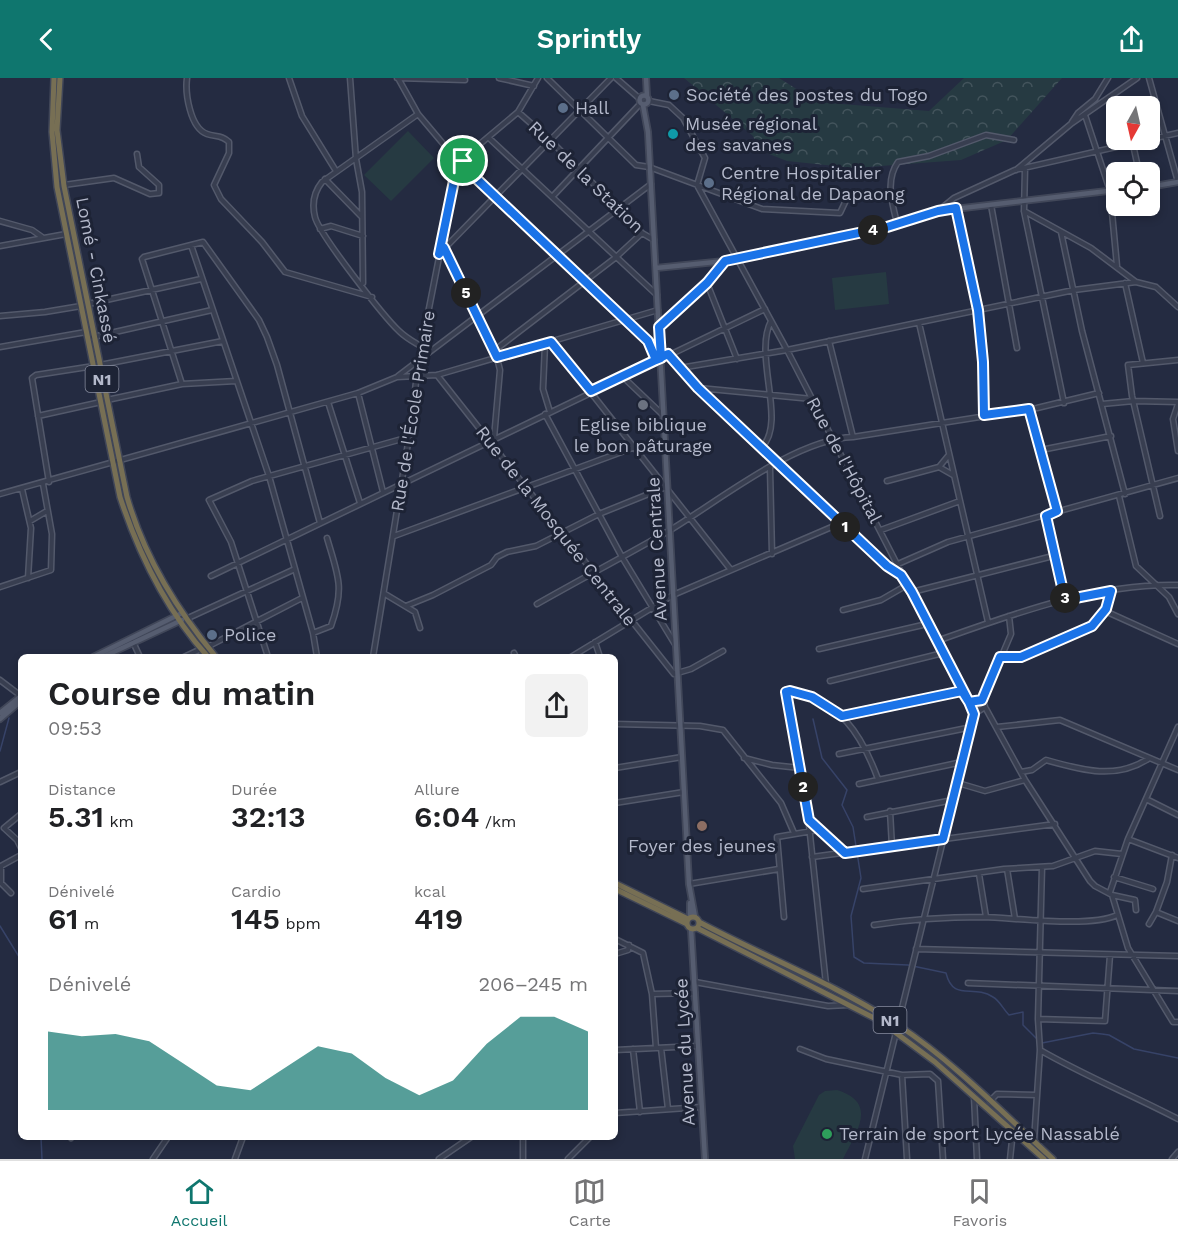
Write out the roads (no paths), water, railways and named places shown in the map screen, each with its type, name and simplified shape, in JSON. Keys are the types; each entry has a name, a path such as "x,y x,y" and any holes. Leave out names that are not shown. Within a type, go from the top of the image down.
{"highway":[{"name":"Lomé - Cinkassé","path":"54,78 51,116 52,148 67,234 76,263"},
{"name":"Lomé - Cinkassé","path":"60,78 57,123 76,263 131,528 181,617 207,654"},
{"name":"Lomé - Cinkassé","path":"84,305 86,332 97,366"},
{"name":"Lomé - Cinkassé","path":"204,648 212,654"},
{"name":"N1","path":"618,885 852,1005 896,1032 974,1094 1044,1159"},
{"name":"N1","path":"618,890 826,985 898,1025 990,1101 1051,1158"}],"main road":[{"name":"Avenue Centrale","path":"646,79 644,100 651,184 659,359 693,923"},
{"path":"1160,185 1178,182"},
{"path":"656,268 725,261 897,223 938,211 1106,191"},
{"path":"109,654 181,617"},
{"path":"100,654 181,617"},
{"path":"0,713 18,698"},
{"path":"0,719 18,704"},
{"name":"Avenue du Lycée","path":"693,923 697,1046 705,1159"}],"street":[{"path":"187,78 186,99 197,123 204,132 223,137 229,142 229,153 214,185 221,199 262,242 285,272 372,297"},
{"path":"289,78 302,116 336,171"},
{"path":"350,78 356,159 362,192 363,285"},
{"path":"397,78 465,80"},
{"path":"397,78 418,114 459,159 459,166"},
{"path":"499,78 534,86"},
{"path":"459,159 489,138 518,112 538,78"},
{"path":"547,78 634,164 649,167 767,210 840,213 848,196"},
{"path":"439,254 579,110 614,78 644,100 669,105 691,130 705,158 697,185"},
{"path":"1072,123 1078,113 1095,99 1108,78"},
{"path":"1112,96 1137,78"},
{"path":"1149,78 1178,182"},
{"path":"552,196 644,100"},
{"path":"938,211 954,198 1015,170 1072,123 1106,100"},
{"name":"Rue de la Station","path":"518,112 579,168 642,232 654,240"},
{"path":"418,114 325,179 316,190 314,206 320,229 372,297 397,329 422,347"},
{"path":"1085,115 1106,173"},
{"path":"1160,136 1178,133"},
{"path":"897,223 890,189 894,168 898,162 929,156 986,135 1014,140"},
{"path":"489,138 615,258 657,294"},
{"path":"1015,170 1106,150"},
{"path":"64,186 114,178 150,194 159,193 159,185 139,167 137,154"},
{"path":"459,159 459,166"},
{"path":"459,166 496,197 555,255 586,281 648,341 659,359"},
{"name":"Rue de l'École Primaire","path":"374,654 410,437 419,359 459,166"},
{"path":"1025,169 1024,211 1064,403"},
{"path":"325,179 362,217"},
{"path":"397,377 651,184"},
{"name":"Rue de l'Hôpital","path":"697,185 787,350 974,714"},
{"path":"992,205 1017,348"},
{"path":"956,208 978,310 983,362 984,415"},
{"path":"1024,211 1117,267 1136,282"},
{"path":"1114,216 1117,267"},
{"path":"0,221 32,230 42,238"},
{"path":"320,229 331,226 363,236"},
{"path":"495,350 615,258 642,232"},
{"path":"1061,232 1125,494"},
{"path":"0,246 67,234"},
{"path":"182,384 151,290 143,258 191,245 207,244 244,303 259,320 276,361 291,413 303,468 320,523"},
{"path":"191,245 269,476 313,633 316,654"},
{"path":"444,248 497,357 501,380 492,439"},
{"path":"659,327 707,283 725,261"},
{"path":"0,316 45,312 84,305 201,279"},
{"path":"680,368 787,350 1074,290 1125,283 1136,282 1156,287 1178,307"},
{"path":"707,283 737,359"},
{"path":"1125,283 1143,363"},
{"path":"0,494 43,484 291,413 358,393 397,377 437,375 658,309"},
{"path":"211,576 765,309"},
{"path":"93,337 212,310"},
{"path":"762,447 771,437 771,397 765,354 765,333 771,321"},
{"path":"919,323 988,622"},
{"path":"0,347 29,344 86,332"},
{"path":"829,341 853,437"},
{"path":"49,482 33,376 97,366 172,349 223,342"},
{"path":"551,342 731,570"},
{"path":"545,344 543,388 548,413 622,557 676,646"},
{"path":"668,354 698,388 780,462 887,566 901,575"},
{"path":"1160,516 1128,365 1178,360"},
{"name":"Rue de la Mosquée Centrale","path":"437,375 492,439 562,533 596,573 629,620 674,674 677,674"},
{"path":"622,376 664,417"},
{"path":"38,416 182,384 236,381"},
{"path":"698,388 771,397 812,399"},
{"path":"358,393 383,492"},
{"path":"537,604 670,530 780,462 832,438 853,437 1029,409 1064,403 1099,393"},
{"path":"1102,404 1134,401 1178,403 1173,419 1178,452"},
{"path":"328,402 360,503"},
{"path":"1029,409 1057,511"},
{"path":"1041,450 1112,436"},
{"path":"267,654 227,533 209,500 228,490 269,476 410,437"},
{"path":"394,536 636,447"},
{"path":"887,481 939,467 949,455"},
{"path":"939,467 953,475"},
{"path":"770,468 772,554"},
{"path":"898,564 945,543 1178,478"},
{"path":"0,587 51,570 52,534 43,484"},
{"path":"406,606 433,595 491,565 497,557 507,552 532,547 599,514 667,488"},
{"path":"22,489 29,521 28,578"},
{"path":"1119,495 1134,561 1140,570 1169,597 1178,614"},
{"path":"880,530 960,501"},
{"path":"29,521 48,511"},
{"path":"1046,516 1057,555 1065,600"},
{"path":"576,654 673,595 841,523"},
{"path":"313,633 331,626 340,600 341,586 327,538"},
{"path":"912,592 1057,555"},
{"path":"181,617 248,591 295,569"},
{"path":"843,610 880,600 907,585"},
{"path":"937,641 988,622 1065,600 1111,591 1178,585"},
{"path":"1000,657 1021,657 1096,623 1105,611 1111,591"},
{"path":"385,594 416,613 420,628"},
{"path":"191,654 302,598"},
{"path":"1105,611 1178,644"},
{"path":"1009,616 1011,633 982,700 985,707 1025,780 1095,886 1135,900 1136,910"},
{"path":"819,649 927,624"},
{"path":"133,642 139,654"},
{"path":"595,642 599,654"},
{"path":"677,674 723,651"},
{"path":"830,681 912,662 943,652"},
{"path":"0,680 18,694"},
{"path":"842,716 962,691"},
{"path":"826,985 809,820 786,692 812,697 842,716 867,750 878,779"},
{"path":"969,702 982,700"},
{"path":"865,1159 974,714 985,707"},
{"path":"997,727 1060,720 1178,770"},
{"path":"618,724 723,730 784,807 794,833"},
{"path":"838,754 867,750 972,727"},
{"path":"1178,728 1128,839 1114,877 1111,893 1132,956 1173,1022 1178,1022"},
{"path":"618,768 682,757"},
{"path":"743,758 771,765 800,768"},
{"path":"1021,772 1032,770 1046,760 1097,772 1132,768 1149,758"},
{"path":"859,784 962,762"},
{"path":"0,782 18,773"},
{"path":"958,783 985,791 1025,780"},
{"path":"618,803 684,792"},
{"path":"1146,799 1178,815"},
{"path":"867,817 953,800"},
{"path":"890,812 892,847"},
{"path":"18,816 4,828 18,842"},
{"path":"809,820 845,853"},
{"path":"812,857 1055,824"},
{"path":"784,917 776,838 818,830"},
{"path":"1128,839 1178,858"},
{"path":"863,889 1007,869 1042,867 1077,859 1095,851 1122,854"},
{"path":"1149,924 1167,882 1172,855"},
{"path":"11,893 2,883 2,866 18,857"},
{"path":"1034,1141 1040,1050 1038,1018 1043,921 1042,867"},
{"path":"689,884 779,869"},
{"path":"1007,869 1015,919"},
{"path":"979,874 986,917"},
{"path":"1114,877 1153,889"},
{"path":"1156,912 1178,921"},
{"path":"874,925 924,918 986,917 1043,921 1105,920 1117,915"},
{"path":"618,940 643,953 652,994 668,1110"},
{"path":"618,953 628,950 629,945"},
{"path":"916,949 1178,956"},
{"path":"1038,1018 1105,1021 1110,955"},
{"path":"695,982 828,1006 852,1005"},
{"path":"968,983 1178,991"},
{"path":"652,994 695,993"},
{"path":"618,1050 697,1046"},
{"path":"633,1049 640,1112"},
{"path":"800,1049 826,1059 886,1073 930,1074 936,1077 943,1159"},
{"path":"1040,1050 1084,1075 1122,1090 1178,1119"},
{"path":"902,1075 907,1159"},
{"path":"974,1094 977,1159"},
{"path":"990,1101 997,1094 1038,1095"},
{"path":"618,1113 701,1107"},
{"path":"1010,1159 1013,1130"},
{"path":"153,1159 166,1140"},
{"path":"235,1159 242,1140"},
{"path":"439,1159 467,1140"},
{"path":"523,1140 523,1159"},
{"path":"568,1159 587,1140"},
{"path":"1172,1159 1178,1152"}],"waterway":[{"path":"0,751 9,718"},
{"path":"813,719 822,758 847,790 842,805 853,827 861,878 851,916 854,957 864,963 908,965 946,973 953,987 959,990 986,993 998,1001 1009,1015 1023,1012 1023,1025 1038,1040"},
{"path":"0,926 18,955"},
{"path":"1042,1043 1093,1033 1109,1035 1134,1049 1178,1058"},
{"path":"41,1140 42,1159"}],"place":[{"name":"Société des postes du Togo","path":"674,95"},
{"name":"Hall","path":"563,108"},
{"name":"Musée régional des savanes","path":"673,134"},
{"name":"Centre Hospitalier Régional de Dapaong","path":"709,183"},
{"name":"Eglise biblique le bon pâturage","path":"643,405"},
{"name":"Police","path":"212,635"},
{"name":"Foyer des jeunes","path":"702,826"},
{"name":"Terrain de sport Lycée Nassablé","path":"827,1134"}]}
